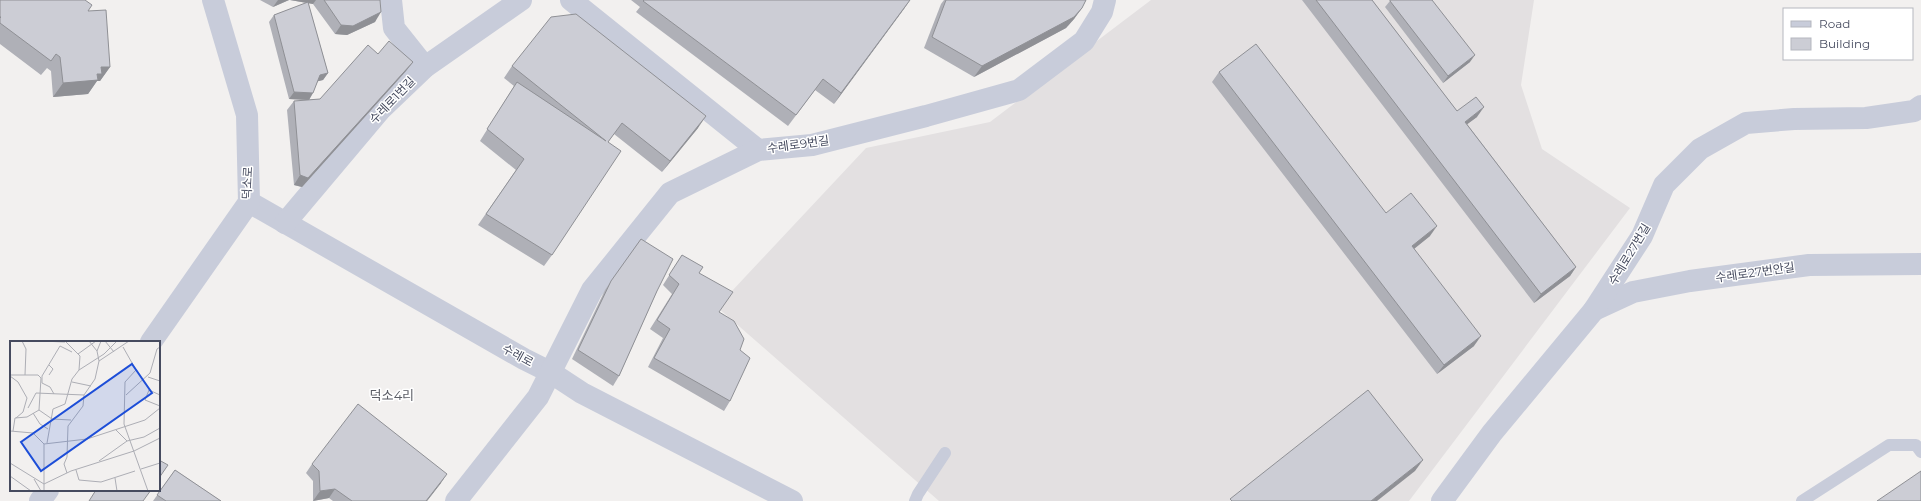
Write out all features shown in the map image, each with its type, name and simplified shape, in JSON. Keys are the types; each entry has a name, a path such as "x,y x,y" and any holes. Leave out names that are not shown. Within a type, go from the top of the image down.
{"street":[{"name":"덕소로","path":"152,341 249,202 247,115 213,0"},
{"path":"391,0 394,28 425,67"},
{"name":"수레로1번길","path":"285,223 381,109 425,67 521,0"},
{"path":"571,0 758,150"},
{"name":"수레로9번길","path":"456,501 538,397 592,290 670,193 758,150 812,145 926,116 1019,90 1084,41 1102,12 1105,0"},
{"name":"수레로27번길","path":"1442,501 1492,433 1594,310 1642,236 1664,185 1700,149 1746,123 1794,119 1866,118 1914,111 1921,106"},
{"name":"수레로","path":"249,202 524,359 550,372 582,392 792,501"},
{"name":"수레로27번안길","path":"1594,310 1633,292 1727,276 1809,265 1921,264"},
{"path":"40,501 47,491"}],"lane":[{"path":"1802,501 1889,445 1916,445 1921,452"},
{"path":"915,501 945,453"}],"shaded area":[{"path":"1151,0 1534,0 1521,85 1542,149 1630,208 1409,501 939,501 717,307 866,148 990,122"}],"building":[{"path":"0,0 85,0 92,5 88,11 106,10 110,67 101,67 102,74 97,74 98,80 63,83 60,57 56,54 51,61 0,23"},
{"path":"324,0 380,0 381,12 353,26 341,25"},
{"path":"910,0 841,93 823,79 796,115 643,1"},
{"path":"946,0 1086,0 1082,8 1074,17 982,66 932,37"},
{"path":"1316,0 1372,0 1457,111 1476,97 1484,107 1465,122 1576,267 1541,294"},
{"path":"1390,0 1432,0 1475,55 1448,76"},
{"path":"308,2 328,73 320,75 313,93 294,92 274,15"},
{"path":"576,14 706,116 670,161 622,123 608,142 621,151 552,255 486,214 524,159 487,129 517,82 606,141 512,66 551,17"},
{"path":"389,41 413,62 308,178 300,175 294,101 320,99 368,45 378,54"},
{"path":"1256,44 1386,213 1411,193 1437,226 1412,246 1481,336 1444,365 1219,72"},
{"path":"641,239 673,259 619,376 578,350 611,281"},
{"path":"682,255 703,267 699,273 733,292 719,312 734,321 744,339 740,350 750,358 730,401 654,358 670,329 657,320 679,284 669,275"},
{"path":"1368,390 1423,460 1371,501 1232,501 1230,499"},
{"path":"358,404 447,474 426,501 352,501 335,489 320,491 319,471 312,464"},
{"path":"160,461 168,465 160,477"},
{"path":"175,470 221,501 166,501 157,495"},
{"path":"1921,471 1921,501 1877,501"},
{"path":"95,491 150,491 143,501 89,501"}],"district":[{"name":"덕소4리","path":"392,395"}]}
